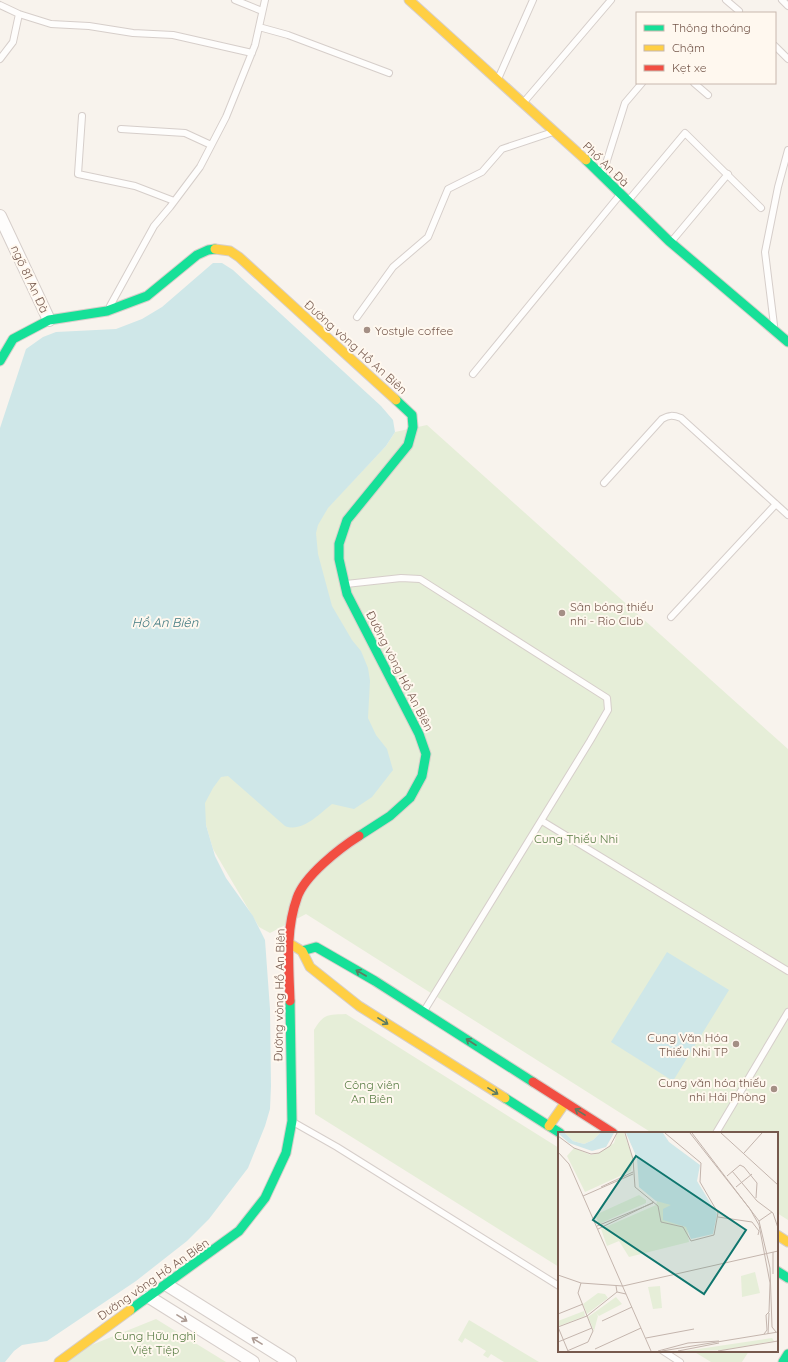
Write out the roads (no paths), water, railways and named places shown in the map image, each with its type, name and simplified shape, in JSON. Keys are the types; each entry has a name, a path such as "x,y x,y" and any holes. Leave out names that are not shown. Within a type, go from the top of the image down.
{"street":[{"name":"Phố An Đà","path":"409,0 554,132 603,174 620,195 670,243 788,342"},
{"name":"ngõ 81 An Đà","path":"0,216 49,320"},
{"name":"Đường vòng Hồ An Biên","path":"0,361 13,339 49,320 108,311 147,296 197,255 208,250 220,249 230,251 412,414 414,427 408,445 347,520 339,544 339,559 347,594 419,734 426,754 422,776 410,798 390,816 337,850 304,885 297,897 289,943 288,1005 292,1122 286,1153 266,1198 238,1231 167,1285 59,1362"},
{"path":"289,943 302,951 310,967 359,1006 558,1132"},
{"path":"302,951 316,947 423,1012 611,1132"},
{"path":"549,1126 565,1103"},
{"path":"778,1236 788,1242"},
{"path":"778,1272 788,1278"},
{"path":"167,1285 290,1362"},
{"path":"149,1297 253,1362"},
{"path":"783,1362 788,1354"}],"lane":[{"path":"235,0 262,11"},
{"path":"108,311 154,226 200,167 226,117 252,53 265,0"},
{"path":"498,81 533,0"},
{"path":"523,103 611,0"},
{"path":"726,0 739,11"},
{"path":"782,0 788,6"},
{"path":"0,5 19,14 51,24 89,26 133,33 173,35 252,53"},
{"path":"0,59 13,42 19,14"},
{"path":"259,27 288,35 389,72"},
{"path":"776,47 788,59"},
{"path":"603,174 625,103 641,84"},
{"path":"695,84 708,94"},
{"path":"82,116 78,174 135,186 174,201"},
{"path":"121,129 184,133 211,145"},
{"path":"356,317 393,267 428,237 448,189 482,172 502,148 554,132"},
{"path":"627,202 684,133 728,174 761,208"},
{"path":"775,330 765,252 785,172 788,150"},
{"path":"670,243 728,174"},
{"path":"473,374 620,195"},
{"path":"604,483 662,419 668,415 674,415 681,418 788,515"},
{"path":"671,618 776,504"},
{"path":"344,584 401,578 420,579 607,698 608,710 602,721 542,821 423,1012"},
{"path":"542,821 788,971"},
{"path":"717,1132 788,1012"},
{"path":"292,1122 337,1147 558,1285"},
{"path":"665,1352 680,1362"}],"water":[{"name":"Hồ An Biên","path":"213,263 222,263 233,270 381,406 393,420 395,432 386,446 328,508 318,525 316,533 318,554 332,606 352,640 361,651 368,668 370,681 368,718 376,735 387,749 393,770 372,797 354,809 332,804 316,817 298,827 285,826 228,776 221,777 213,788 205,803 206,825 215,856 226,878 253,916 265,940 270,1009 271,1086 270,1109 265,1126 248,1168 209,1219 187,1241 136,1281 47,1341 22,1345 14,1351 5,1362 0,1362 0,428 26,349 43,337 56,332 116,329 142,319 162,307"},
{"path":"667,952 729,990 673,1081 611,1042"}],"place":[{"name":"Yostyle coffee","path":"367,330"},
{"name":"Sân bóng thiếu nhi - Rio Club","path":"562,613"},
{"name":"Cung Văn Hóa Thiếu Nhi TP","path":"736,1044"},
{"name":"Cung văn hóa thiếu nhi Hải Phòng","path":"774,1089"}],"park label":[{"name":"Cung Thiếu Nhi","path":"576,838"},
{"name":"Công viên An Biên","path":"372,1091"},
{"name":"Cung Hữu nghị Việt Tiệp","path":"155,1342"}]}
